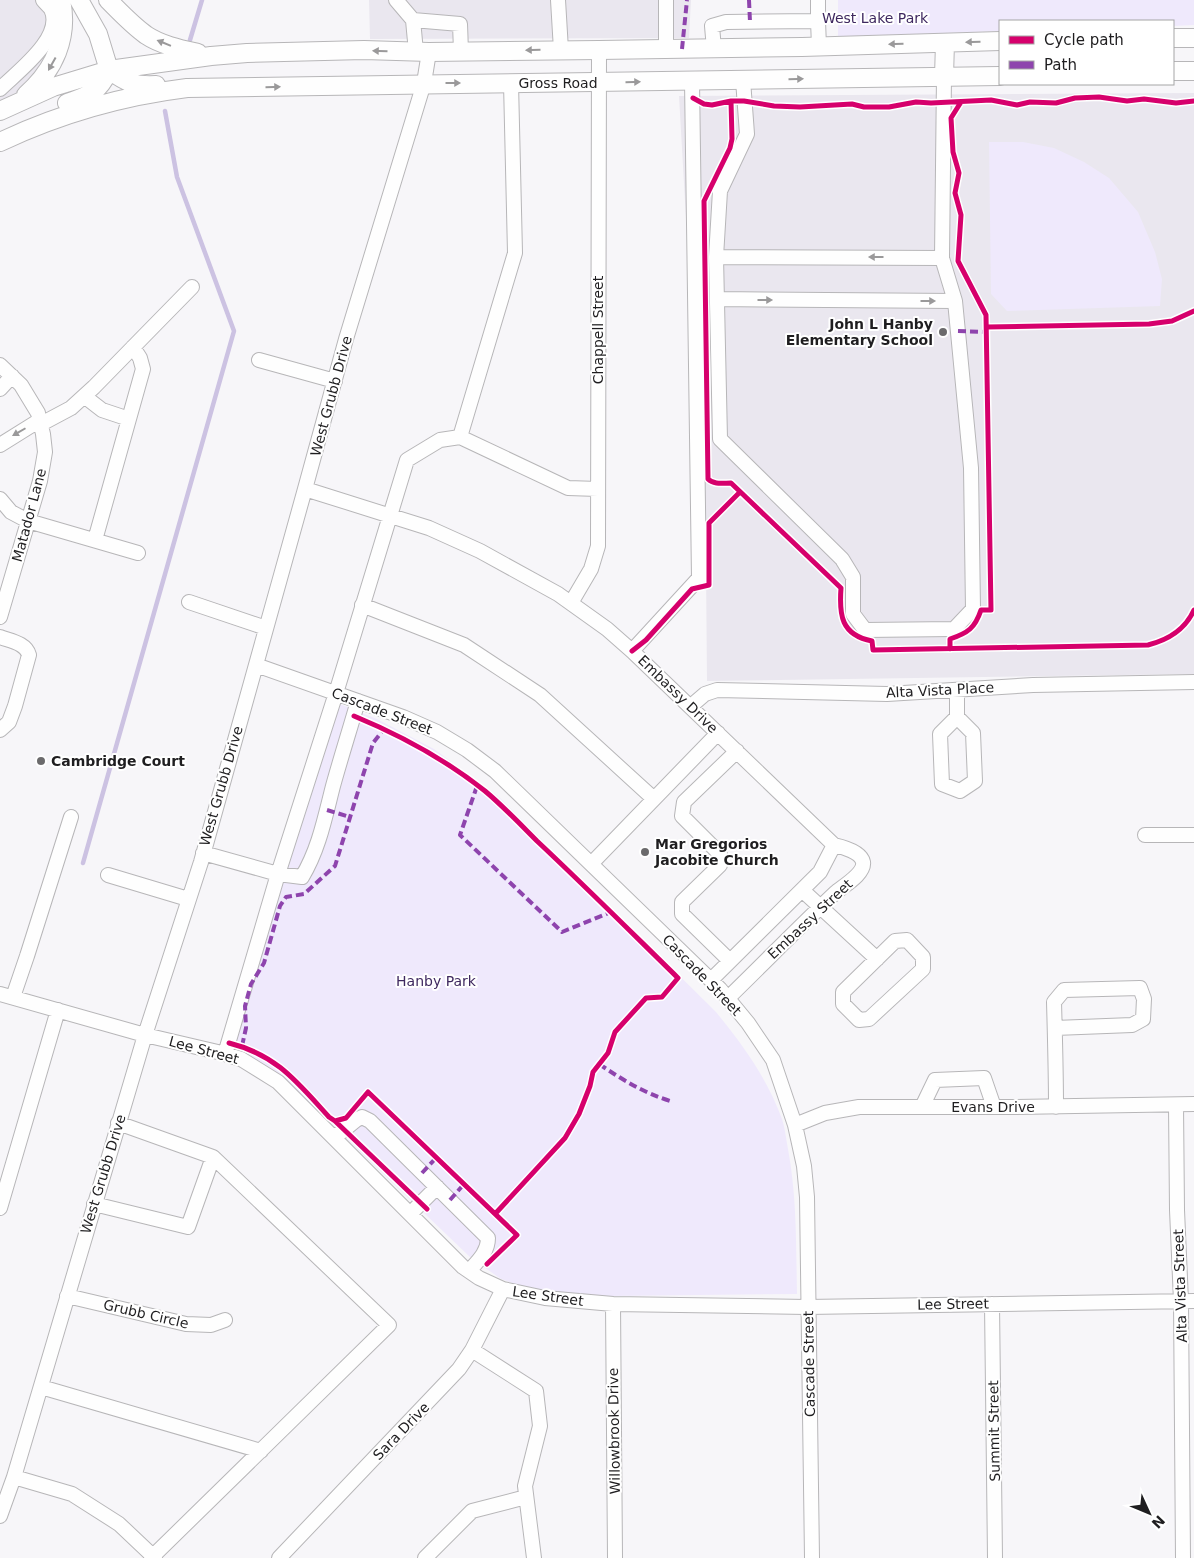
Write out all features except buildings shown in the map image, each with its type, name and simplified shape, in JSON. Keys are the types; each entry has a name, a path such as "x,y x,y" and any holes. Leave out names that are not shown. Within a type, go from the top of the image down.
{"main road":[{"path":"18,102 39,83 57,55 63,26 61,0"},
{"path":"79,0 98,34 109,70 125,82 139,86 190,81 224,88"},
{"path":"108,0 147,36 173,47 211,56"},
{"path":"1174,38 1194,38"},
{"path":"0,111 53,87 109,70 247,53 364,50 422,52 714,49 999,41"},
{"path":"944,76 945,43"},
{"path":"0,136 14,123 89,96 99,86 109,70"},
{"path":"1174,71 1194,71"},
{"name":"Gross Road","path":"0,142 28,129 117,100 160,91 187,88 999,76"}],"street":[{"path":"0,89 50,38 53,23 51,10 43,0"},
{"path":"396,0 413,20 460,24 461,51"},
{"path":"558,0 561,50"},
{"path":"666,0 666,49"},
{"path":"818,0 819,46"},
{"name":"West Grubb Drive","path":"0,1516 14,1477 41,1387 144,1035 203,853 306,489 334,381 424,83 422,52 413,20"},
{"path":"714,49 712,26 726,22 818,21"},
{"name":"Chappell Street","path":"571,603 591,569 598,546 599,50"},
{"path":"742,80 747,134 720,191 716,258 720,439 842,559 853,577 853,614 865,630 954,629 973,609 971,468 955,301 942,258 944,76"},
{"path":"632,651 699,578 692,81"},
{"path":"460,437 515,253 511,83"},
{"path":"716,258 942,258"},
{"path":"0,445 40,422 71,408 192,287"},
{"path":"717,299 955,301"},
{"path":"95,540 143,368 140,358 133,347"},
{"path":"258,360 334,381"},
{"name":"Matador Lane","path":"0,365 21,385 38,413 45,452 40,480 0,617"},
{"path":"0,389 12,376"},
{"path":"84,396 102,410 129,419"},
{"path":"225,1054 278,874 336,693 407,460 440,440 460,437 568,488 598,489"},
{"name":"Embassy Drive","path":"306,489 429,528 480,551 558,594 607,629 632,651 834,845"},
{"path":"0,499 12,512 28,521 138,553"},
{"path":"189,602 266,628"},
{"path":"362,605 464,646 540,695 654,799"},
{"path":"0,637 24,646 27,648 29,655 9,722 0,730"},
{"name":"Cascade Street","path":"256,666 403,716 437,732 467,750 495,771 711,980 748,1023 773,1060 795,1125 804,1166 807,1197 807,1307 812,1558"},
{"name":"Alta Vista Place","path":"691,706 705,694 717,690 887,694 1033,685 1194,682"},
{"path":"957,690 957,717 940,734 942,784 960,791 975,781 973,733 957,717"},
{"path":"203,853 278,874 302,876 310,864 320,833 358,701"},
{"path":"591,864 718,733"},
{"path":"730,961 682,914 682,902 720,865 720,854 682,816 684,802 737,751"},
{"path":"6,995 27,956 71,817"},
{"path":"1145,835 1194,835"},
{"path":"711,980 820,872 834,845"},
{"name":"Embassy Street","path":"728,998 838,890 852,879 863,866 863,860 860,856 834,845"},
{"path":"108,875 188,899"},
{"path":"802,890 877,958"},
{"path":"907,940 923,957 923,969 869,1019 859,1020 843,1004 843,992 877,958 895,941 907,940"},
{"path":"1054,1028 1132,1025 1143,1018 1144,999 1140,988 1064,990 1054,1002 1054,1028 1056,1107"},
{"name":"Lee Street","path":"6,995 144,1035 225,1054 242,1060 278,1082 469,1271 479,1278 503,1289 545,1298 613,1304 807,1307 1188,1301"},
{"path":"0,1208 58,1010"},
{"path":"922,1107 935,1080 984,1078 994,1107"},
{"name":"Evans Drive","path":"795,1125 825,1113 860,1107 1056,1107 1194,1104"},
{"name":"Alta Vista Street","path":"1176,1105 1177,1210 1188,1301 1183,1558"},
{"path":"334,1138 356,1120 362,1118 370,1122 437,1187 488,1238 485,1253 469,1271"},
{"path":"14,1477 72,1494 119,1524 153,1557 389,1325 213,1157 118,1123"},
{"path":"94,1204 188,1227 213,1157"},
{"path":"410,1214 437,1187"},
{"name":"Sara Drive","path":"278,1558 459,1369 472,1350 503,1289"},
{"name":"Grubb Circle","path":"67,1296 186,1324 211,1325 226,1320"},
{"name":"Willowbrook Drive","path":"613,1304 616,1558"},
{"name":"Summit Street","path":"992,1304 995,1558"},
{"path":"472,1350 536,1391 540,1426 525,1486 534,1558"},
{"path":"41,1387 261,1451"},
{"path":"425,1558 472,1511 526,1497"}],"shaded area":[{"path":"0,0 48,0 54,47 16,100 0,107"},
{"path":"369,0 691,0 689,38 370,39"},
{"name":"John L Hanby Elementary School","path":"1194,93 1194,674 707,681 706,568 679,96"}],"green space":[{"name":"West Lake Park","path":"838,0 1194,0 1194,25 1174,26 1174,20 999,20 999,31 838,37"},
{"path":"989,142 1023,142 1054,148 1084,162 1109,178 1138,212 1155,252 1162,279 1160,306 1007,311 991,294"},
{"name":"Hanby Park","path":"337,703 377,719 434,749 499,797 726,1024 762,1076 783,1122 793,1185 796,1222 797,1294 610,1296 561,1294 530,1289 501,1279 471,1258 282,1077 260,1062 230,1052"}],"waterway":[{"path":"190,40 202,0"},
{"path":"83,863 234,331 177,177 165,111"}],"marked path":[{"path":"682,49 687,0"},
{"path":"749,0 750,22"},
{"path":"958,331 987,332"},
{"path":"242,1046 246,1028 245,1006 251,984 264,963 280,906 286,897 304,894 335,866 373,743 384,729"},
{"path":"477,786 460,835 562,932 611,912"},
{"path":"327,810 350,817"},
{"path":"599,1064 650,1094 670,1101"},
{"path":"422,1173 436,1158"},
{"path":"450,1200 464,1184"}],"cycle path":[{"path":"693,98 704,104 712,105 731,101 744,101 774,106 800,107 852,104 864,107 889,107 916,102 991,100 1017,105 1030,102 1056,103 1075,98 1099,97 1127,101 1144,99 1176,103 1194,101"},
{"path":"731,101 732,139 730,148 704,201 708,479 716,483 731,483 841,588 841,607 844,622 854,634 872,641 873,650 1148,645 1169,637 1181,629 1194,610"},
{"path":"950,649 950,639 970,629 981,610 991,610 986,315 958,261 961,215 955,193 959,173 953,152 951,118 961,102"},
{"path":"987,327 1149,324 1172,321 1194,311"},
{"path":"632,651 646,640 692,589 709,585 709,523 740,492"},
{"path":"354,716 422,749 455,769 485,791 678,978 662,997 646,998 615,1032 608,1053 593,1072 590,1086 579,1114 565,1138 495,1214"},
{"path":"229,1043 246,1048 273,1062 296,1081 329,1117 335,1121 346,1118 368,1092 517,1235 487,1264"},
{"path":"335,1121 427,1209"}],"place":[{"name":"John L Hanby Elementary School","path":"943,332"},
{"name":"Cambridge Court","path":"41,761"},
{"name":"Mar Gregorios Jacobite Church","path":"645,852"}]}
